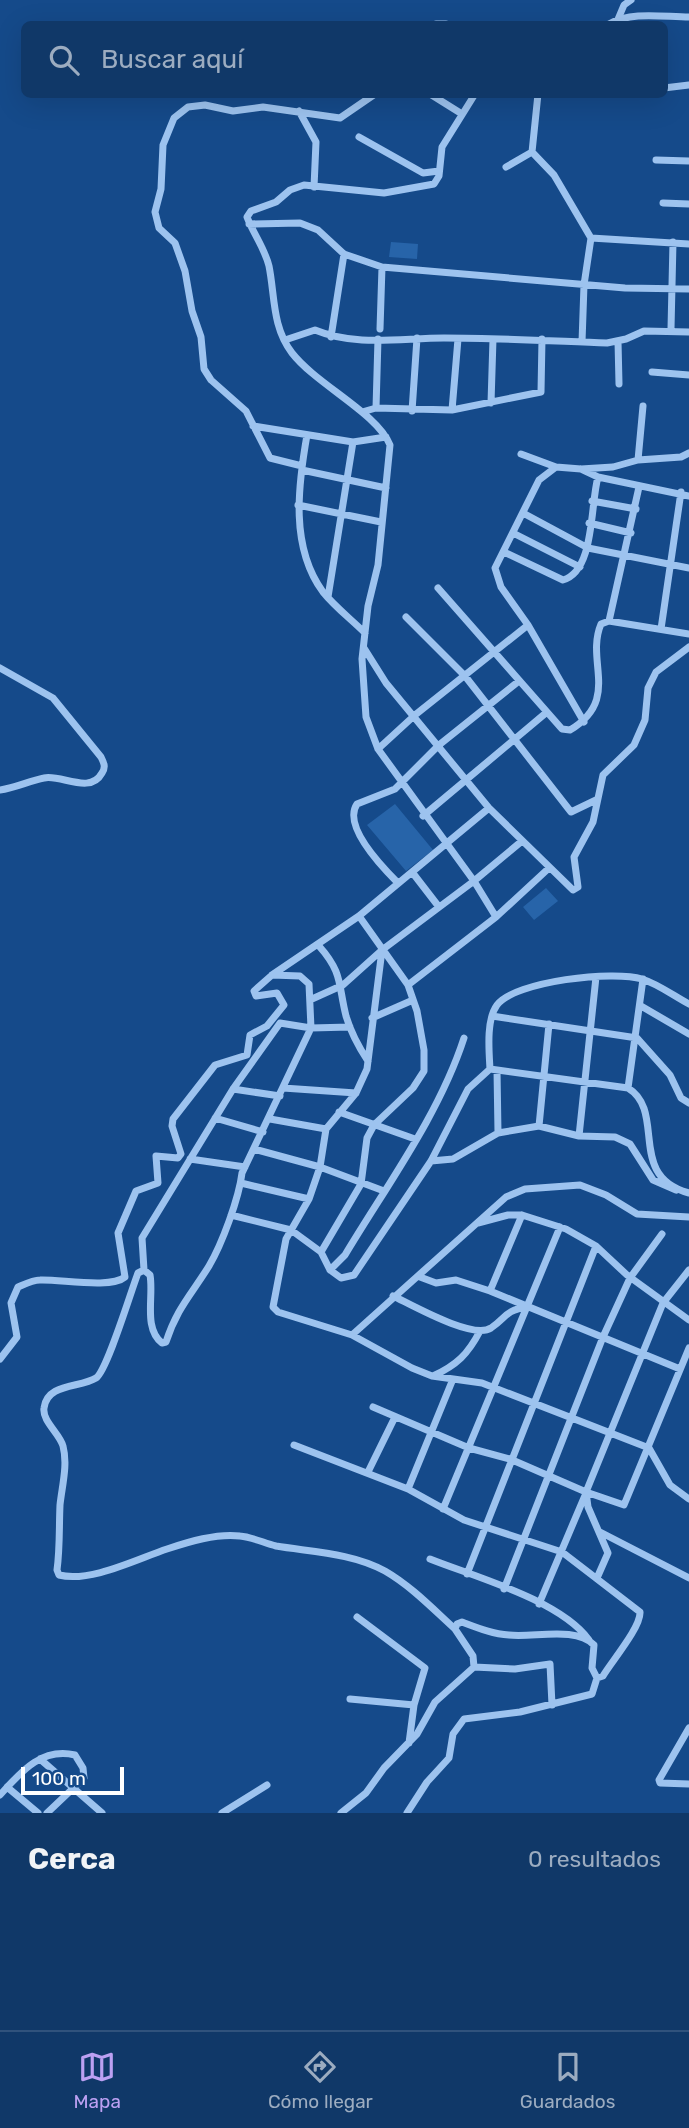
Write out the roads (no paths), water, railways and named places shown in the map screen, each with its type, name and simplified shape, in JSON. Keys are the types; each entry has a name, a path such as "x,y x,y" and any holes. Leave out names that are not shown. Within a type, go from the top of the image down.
{"street":[{"path":"617,21 631,0"},
{"path":"622,21 660,14 689,18"},
{"path":"668,88 689,85"},
{"path":"369,98 340,118 263,107 233,111 205,106 188,107 174,118 163,145 161,188 156,201 159,228 175,243 186,271 191,311 201,337 204,369 211,380 246,411 270,458 386,488"},
{"path":"436,98 462,114"},
{"path":"538,98 532,152 554,175 591,238 584,285 582,342"},
{"path":"469,99 442,147 435,184 384,193 304,185 290,190 276,202 251,211 247,217 269,266 277,326 285,340 311,374 362,412 386,437 390,445 378,565 365,634 366,717 378,749 424,816 474,881 496,917"},
{"path":"299,111 316,142 314,187"},
{"path":"359,138 424,173 439,171"},
{"path":"506,167 532,152"},
{"path":"656,159 689,161"},
{"path":"663,203 689,204"},
{"path":"249,224 300,223 318,230 344,254 382,267 584,285 689,289"},
{"path":"591,238 689,244"},
{"path":"671,329 673,243"},
{"path":"331,337 344,254"},
{"path":"380,329 382,267"},
{"path":"285,340 315,330 331,337 357,341 418,338 582,342 618,341 644,331 671,329 689,332"},
{"path":"412,411 418,338"},
{"path":"376,408 378,339"},
{"path":"452,410 458,339"},
{"path":"491,403 493,339"},
{"path":"362,412 376,408 452,410 541,392 542,339"},
{"path":"618,341 619,384"},
{"path":"652,372 689,375"},
{"path":"638,460 643,406"},
{"path":"253,426 354,442 386,437"},
{"path":"307,435 298,505 313,574 328,597 365,634"},
{"path":"328,597 354,442"},
{"path":"521,454 556,467 581,469 613,467 638,460 681,457 689,453"},
{"path":"556,467 539,480 495,568 496,577 528,625 584,722"},
{"path":"581,469 598,477 685,494 661,629"},
{"path":"504,552 563,580 570,578 580,567 588,548 592,500 598,477"},
{"path":"609,621 631,533 639,486"},
{"path":"592,500 636,509"},
{"path":"298,505 382,522"},
{"path":"523,513 588,548 689,568"},
{"path":"589,523 631,533"},
{"path":"513,533 580,567"},
{"path":"438,588 562,729 570,730 584,722 597,697 598,627 609,621 689,634"},
{"path":"406,617 465,676 571,812 596,800"},
{"path":"378,749 415,715 528,625"},
{"path":"364,648 386,683 489,808 570,890 578,887 574,857 593,822 603,775 634,745 645,720 648,688 656,672 689,647"},
{"path":"0,668 34,690 53,698 101,757 104,768 101,776 93,781 80,783 52,777 0,790"},
{"path":"398,883 375,860 352,816 357,804 401,783 439,745 519,681"},
{"path":"424,816 547,712"},
{"path":"0,1359 17,1337 11,1303 18,1287 37,1280 103,1282 120,1281 125,1277 118,1226 136,1191 158,1183 156,1156 180,1157 172,1122 207,1072 228,1060 247,1055 250,1035 267,1026 284,1004 277,993 261,997 254,994 272,975 319,946 359,916 489,808"},
{"path":"312,999 343,985 382,950 522,841"},
{"path":"408,985 496,917 549,868"},
{"path":"412,872 439,907"},
{"path":"321,1252 361,1184 367,1138 373,1125 413,1088 424,1072 424,1050 408,985 359,916"},
{"path":"319,946 332,962 343,985 350,1027 368,1061"},
{"path":"382,950 368,1061 356,1093 326,1129 320,1167 309,1199 286,1239 273,1307 352,1335 432,1376 494,1387 649,1448 670,1485 689,1499"},
{"path":"272,975 288,975 306,980 312,989 310,1028 270,1119 245,1167 231,1215 211,1264 180,1306 166,1342 158,1341 150,1322 151,1283 148,1272 144,1270 142,1238 215,1118 280,1023 310,1028 350,1027"},
{"path":"579,1136 597,977"},
{"path":"498,1133 492,1016 501,1001 523,989 597,977 643,979 689,1004"},
{"path":"628,1088 643,979"},
{"path":"372,1018 413,1000"},
{"path":"640,1006 689,1034"},
{"path":"492,1016 637,1038 670,1075 681,1098 689,1103"},
{"path":"539,1126 549,1024"},
{"path":"330,1270 345,1255 415,1139 453,1072 464,1038"},
{"path":"231,1215 291,1230 321,1252 330,1270 341,1278 354,1275 431,1161 468,1089 494,1069 628,1088 636,1093 648,1115 646,1136 651,1158 661,1175 676,1190"},
{"path":"233,1089 356,1093"},
{"path":"339,1112 415,1139"},
{"path":"215,1118 263,1132"},
{"path":"270,1119 326,1129"},
{"path":"431,1161 453,1159 498,1133 539,1126 579,1136 615,1137 630,1144 653,1180 689,1194"},
{"path":"254,1149 320,1167 384,1191"},
{"path":"190,1159 245,1167"},
{"path":"241,1184 309,1199"},
{"path":"352,1335 393,1296 420,1277 506,1197 525,1189 580,1185 606,1195 637,1214 689,1217"},
{"path":"477,1223 508,1215 522,1216 560,1227 596,1246 630,1278 689,1320"},
{"path":"490,1291 522,1216"},
{"path":"443,1509 560,1227"},
{"path":"504,1589 603,1337 630,1278 662,1234"},
{"path":"467,1574 484,1525 596,1246"},
{"path":"144,1270 138,1273 121,1314 106,1368 97,1378 60,1388 50,1395 43,1406 44,1413 63,1446 59,1575 67,1577 116,1568 208,1538 239,1535 273,1545 346,1556 385,1571 424,1600 455,1629 473,1656 474,1667"},
{"path":"539,1604 663,1303 689,1270"},
{"path":"420,1277 436,1283 456,1280 490,1291 680,1369"},
{"path":"393,1296 470,1331 490,1328 509,1310 528,1306"},
{"path":"432,1376 453,1367 468,1353 480,1331"},
{"path":"373,1407 469,1448 510,1459 586,1492 624,1505 689,1348"},
{"path":"408,1489 453,1379"},
{"path":"368,1472 395,1416"},
{"path":"294,1445 408,1489 443,1509 562,1552 638,1608 641,1618 603,1676 597,1678"},
{"path":"586,1492 589,1507 608,1553 597,1578"},
{"path":"600,1532 689,1578"},
{"path":"407,1813 427,1782 449,1758 453,1734 464,1719 552,1705 592,1694 597,1678 592,1668 594,1645 583,1631 539,1604 430,1559"},
{"path":"357,1617 425,1668 414,1705 409,1743"},
{"path":"455,1629 457,1624 462,1622 509,1635 578,1636 590,1640"},
{"path":"341,1813 366,1793 384,1768 409,1743 435,1702 474,1667 508,1670 550,1664 552,1705"},
{"path":"350,1699 414,1705"},
{"path":"689,1728 659,1780 660,1783 689,1784"},
{"path":"0,1796 26,1767 40,1759 49,1755 75,1755 83,1768 84,1778 47,1813"},
{"path":"40,1759 102,1813"},
{"path":"222,1813 267,1785"},
{"path":"7,1787 37,1813"}]}
